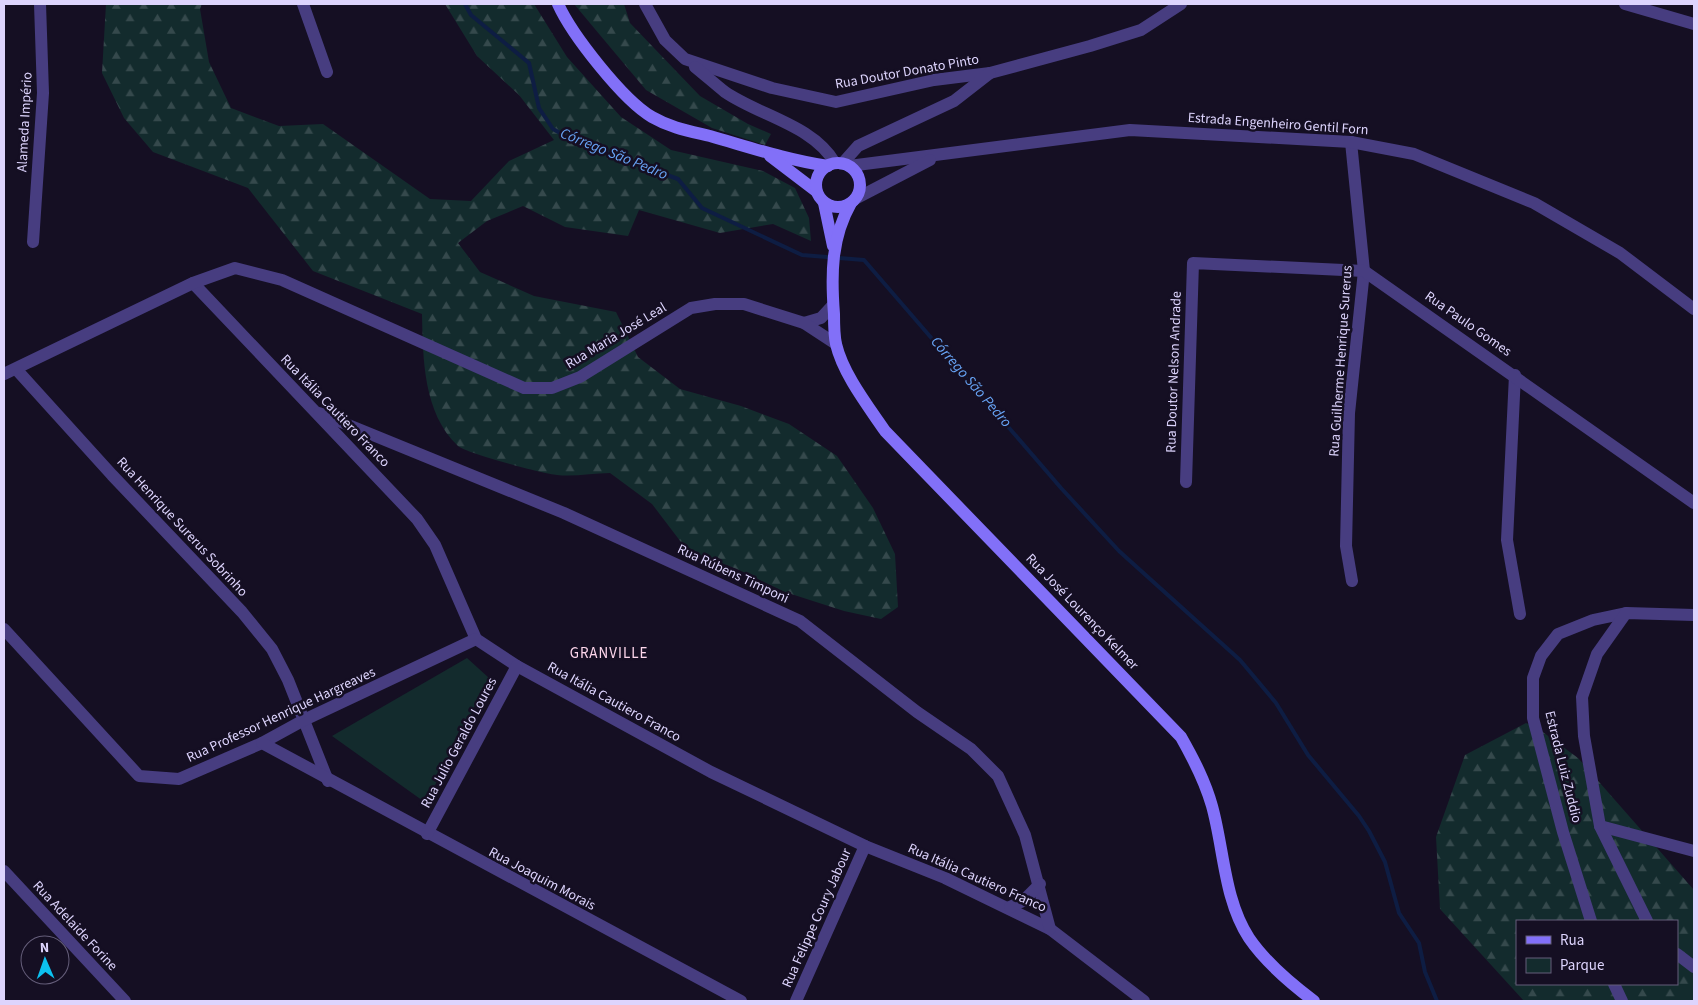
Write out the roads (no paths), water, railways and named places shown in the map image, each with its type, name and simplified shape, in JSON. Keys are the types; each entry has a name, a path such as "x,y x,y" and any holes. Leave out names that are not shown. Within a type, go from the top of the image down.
{"main road":[{"name":"Estrada Engenheiro Gentil Forn","path":"558,4 585,48 630,99 651,117 677,129 709,136 768,155 838,165"},
{"name":"Estrada Engenheiro Gentil Forn","path":"768,155 816,191"},
{"path":"838,165 858,178 860,185 853,201 838,207 824,203 816,191 818,176 838,165"},
{"name":"Rua José Lourenço Kelmer","path":"853,201 845,213 834,250 831,278 836,344 860,395 885,431 1181,737 1199,768 1212,807 1233,902 1249,937 1283,978 1314,1001"},
{"name":"Rua José Lourenço Kelmer","path":"824,203 834,250"}],"street":[{"name":"Alameda Império","path":"33,242 44,93 40,4"},
{"path":"303,4 327,72"},
{"name":"Rua Doutor Donato Pinto","path":"645,4 665,40 686,59 726,92 782,121 814,141 828,151 838,165 858,146 954,101 990,73"},
{"name":"Rua Doutor Donato Pinto","path":"686,59 772,88 836,102 934,80 990,73 1090,46 1141,30 1181,4"},
{"path":"1625,4 1694,24"},
{"name":"Estrada Engenheiro Gentil Forn","path":"838,165 939,156 1052,139 1130,130 1351,142 1414,154 1534,203 1620,253 1694,309"},
{"name":"Rua Guilherme Henrique Surerus","path":"1351,142 1364,271 1350,413 1346,546 1352,581"},
{"name":"Estrada Engenheiro Gentil Forn","path":"853,201 939,156"},
{"name":"Rua Doutor Nelson Andrade","path":"1186,482 1193,263 1364,271"},
{"name":"Rua Maria José Leal","path":"193,283 235,268 282,280 524,388 552,388 580,377 691,308 715,304 744,304 804,323 836,344"},
{"name":"Rua Paulo Gomes","path":"1364,271 1515,375 1694,503"},
{"path":"4,374 193,283"},
{"name":"Rua Itália Cautiero Franco","path":"193,283 417,519 435,545 476,639 517,666 711,772 865,846 945,878 1010,907 1050,929 1144,1001"},
{"path":"804,323 821,318 833,305"},
{"name":"Rua Henrique Surerus Sobrinho","path":"16,369 105,468 242,612 272,649 304,720"},
{"path":"1515,375 1506,540 1520,614"},
{"name":"Rua Rúbens Timponi","path":"314,411 564,513 800,621 917,712 970,750 998,776 1025,835 1040,884 1050,929"},
{"path":"1647,920 1600,826 1584,736 1582,697 1598,654 1626,613 1694,615"},
{"name":"Estrada Luiz Zuddio","path":"1591,920 1563,832 1533,718 1533,678 1540,656 1558,634 1593,620 1626,613"},
{"name":"Rua Professor Henrique Hargreaves","path":"4,629 139,776 179,779 262,743 304,720 476,639"},
{"name":"Rua Julio Geraldo Loures","path":"427,834 517,666"},
{"path":"304,720 328,781"},
{"name":"Rua Joaquim Morais","path":"262,743 328,781 741,1001"},
{"path":"1600,826 1694,851"},
{"name":"Rua Felippe Coury Jabour","path":"796,1001 865,846"},
{"name":"Rua Adelaide Forine","path":"4,871 125,1001"},
{"path":"1010,907 1023,901 1040,884"},
{"path":"1678,955 1694,967"},
{"path":"1614,985 1622,1001"}],"waterway":[{"name":"Córrego São Pedro","path":"465,4 471,15 529,63 539,108 553,129 574,141 678,179 702,208 802,255 864,260 1061,488 1119,551 1240,660 1276,703 1308,755 1359,816 1369,831 1385,862 1399,913 1419,943 1425,972 1437,1001"}],"district":[{"name":"GRANVILLE","path":"609,653"}]}
